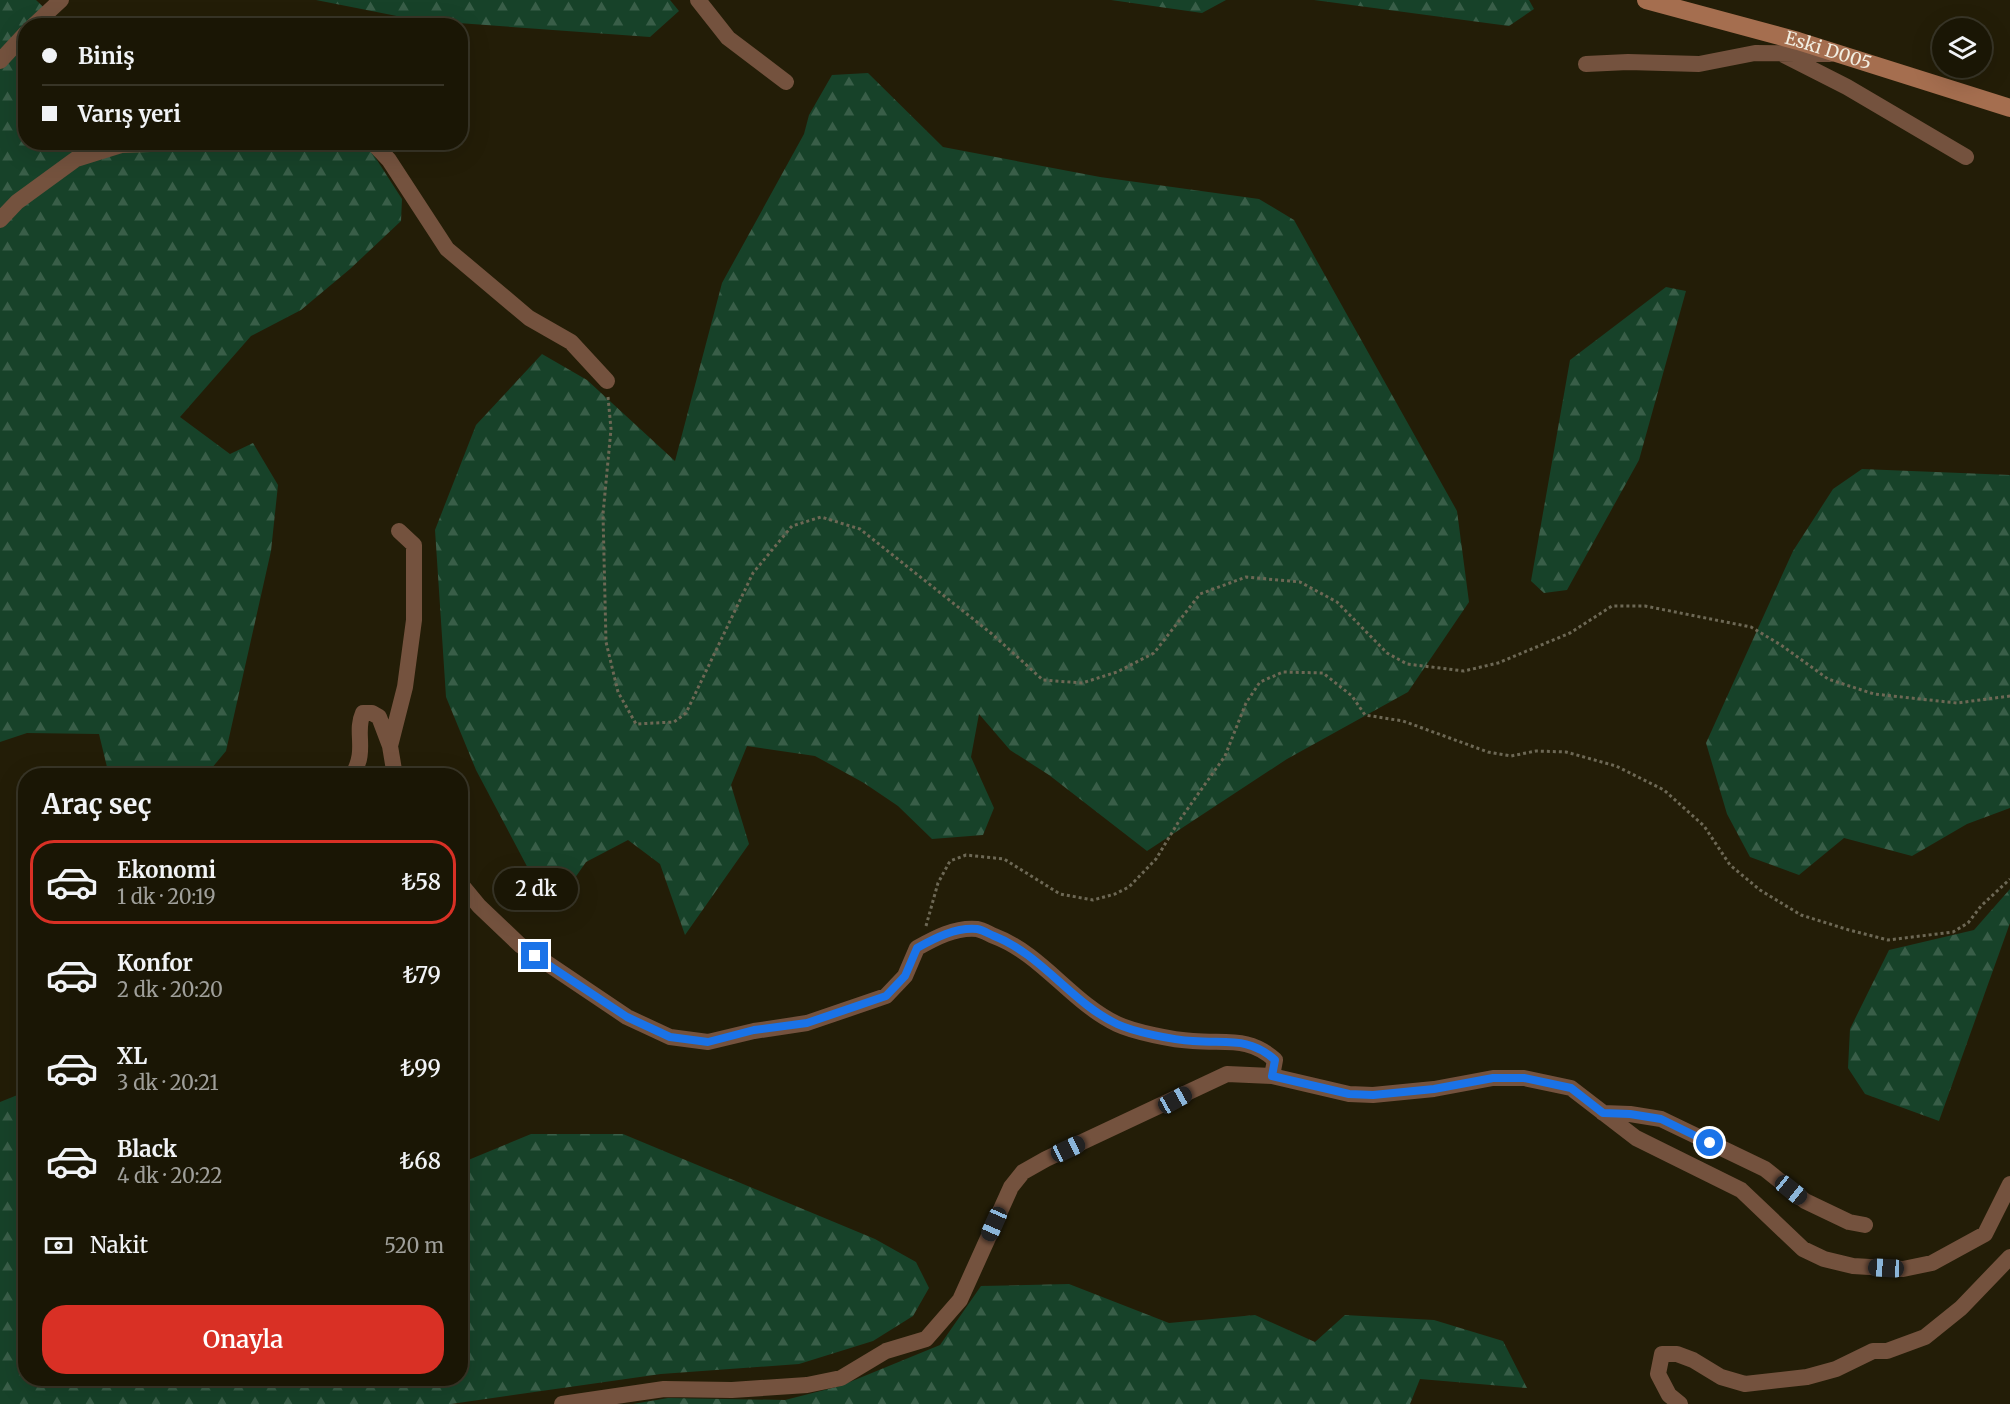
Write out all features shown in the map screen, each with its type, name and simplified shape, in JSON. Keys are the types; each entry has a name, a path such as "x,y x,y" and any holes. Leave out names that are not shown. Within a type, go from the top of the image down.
{"main road":[{"name":"Eski D005","path":"1646,0 1843,55 2010,108"}],"street":[{"path":"42,18 61,0"},
{"path":"698,0 728,38 786,82"},
{"path":"0,61 18,42"},
{"path":"1586,64 1628,62 1699,64 1755,53 1843,55"},
{"path":"1781,53 1847,87 1966,157"},
{"path":"0,220 17,202 76,159 105,150"},
{"path":"380,150 389,160 447,249 529,318 572,342 607,381"},
{"path":"390,746 405,687 414,620 414,545 399,531"},
{"path":"356,768 362,750 360,720 363,713 372,713 379,717 390,746 394,768"},
{"path":"468,893 520,945 627,1017 670,1037 708,1042 754,1030 807,1023 886,996 905,976 917,948 953,931 978,929 1006,940 1047,970 1092,1008 1118,1024 1192,1041 1234,1041 1263,1048 1275,1060 1272,1076"},
{"path":"562,1404 664,1389 732,1390 807,1385 841,1378 886,1351 926,1339 960,1300 1011,1187 1023,1172 1227,1074 1272,1076 1349,1094 1373,1095 1434,1089 1493,1078 1524,1078 1571,1088 1636,1138 1741,1190 1803,1250 1824,1259 1853,1266 1903,1269 1932,1263 1985,1234 2010,1184"},
{"path":"1603,1113 1661,1119 1765,1169 1804,1201 1849,1222 1865,1225"},
{"path":"1680,1404 1669,1395 1658,1374 1662,1354 1677,1354 1693,1360 1721,1377 1745,1384 1807,1377 1836,1369 1873,1352 1887,1351 1925,1337 1961,1308 2010,1257"}],"path":[{"path":"607,381 611,429 603,514 606,642 618,693 636,724 674,722 686,712 753,573 792,526 821,517 860,529 992,634 1043,680 1082,683 1117,672 1154,653 1200,594 1246,577 1299,582 1337,602 1387,653 1407,664 1464,671 1498,663 1570,633 1612,606 1645,606 1751,627 1781,645 1828,679 1874,694 1957,703 2010,696"},
{"path":"922,945 928,912 938,883 950,861 966,855 1004,859 1059,894 1093,900 1115,894 1129,887 1156,860 1179,821 1225,756 1246,703 1260,682 1283,672 1323,673 1352,696 1365,715 1402,721 1488,752 1511,756 1536,752 1566,752 1616,766 1664,789 1704,826 1730,865 1760,891 1801,915 1849,930 1888,940 1953,932 1968,923 1981,906 2010,879"}],"green space":[{"path":"0,0 36,0 55,18 18,18 18,150 370,150 402,199 401,221 350,269 301,310 251,336 180,417 230,454 253,443 278,485 271,551 226,751 212,768 109,768 99,734 27,733 0,742"},
{"path":"316,0 670,0 679,11 650,37 468,24 468,18 407,18"},
{"path":"1111,0 1226,0 1202,13"},
{"path":"1314,0 1529,0 1534,9 1509,26"},
{"path":"868,73 943,147 1100,177 1259,199 1294,220 1457,511 1469,602 1408,692 1287,759 1147,851 1049,775 1010,750 979,714 971,757 994,808 983,835 932,839 898,806 864,783 815,756 747,746 731,785 749,844 685,935 660,864 628,840 586,862 561,898 531,874 476,770 446,697 435,530 476,425 542,354 587,380 675,461 722,283 804,134 809,115 832,75"},
{"path":"1666,287 1686,291 1639,460 1567,590 1544,593 1531,581 1570,360"},
{"path":"1862,469 2010,475 2010,808 1967,824 1912,856 1844,838 1799,875 1750,857 1727,814 1706,743 1793,551 1833,489"},
{"path":"2010,889 2010,923 1939,1121 1865,1094 1848,1068 1850,1029 1889,950 1974,930"},
{"path":"18,1095 18,1386 468,1386 468,1160 531,1134 623,1134 875,1239 916,1262 929,1288 913,1316 873,1341 799,1364 661,1374 451,1404 0,1404 0,1102"},
{"path":"1069,1284 1169,1323 1255,1315 1315,1342 1345,1315 1434,1320 1503,1341 1527,1388 1420,1379 1410,1404 633,1404 668,1398 785,1400 840,1386 940,1345 981,1286"}],"route":[{"path":"535,956 627,1017 670,1037 708,1042 754,1030 807,1023 886,996 905,976 917,948 953,931 978,929 1006,940 1047,970 1092,1008 1118,1024 1192,1041 1234,1041 1263,1048 1275,1060 1272,1076 1349,1094 1373,1095 1434,1089 1493,1078 1524,1078 1571,1088 1603,1113 1661,1119 1710,1143"}]}
